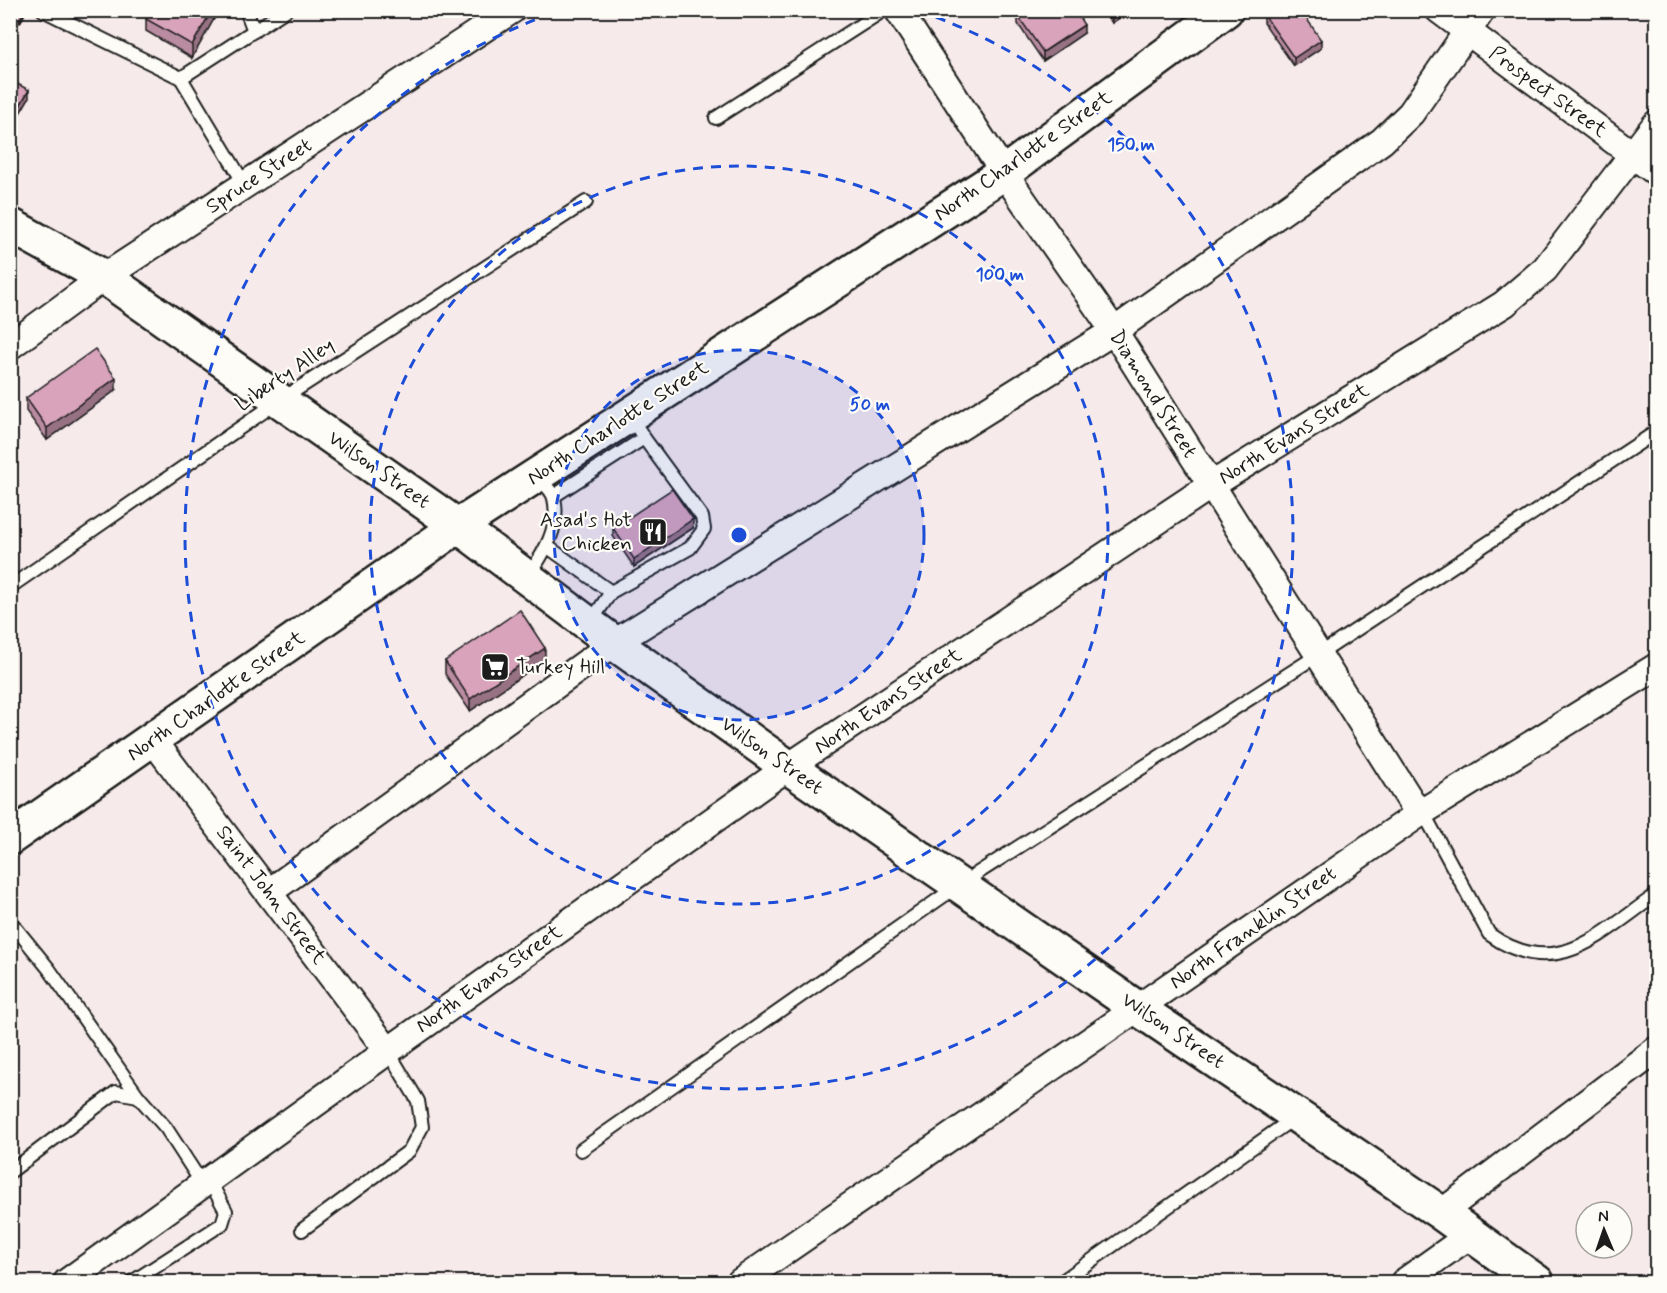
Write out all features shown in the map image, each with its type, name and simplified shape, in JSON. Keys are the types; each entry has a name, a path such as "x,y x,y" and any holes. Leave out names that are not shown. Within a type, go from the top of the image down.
{"street":[{"name":"Spruce Street","path":"10,346 104,278 512,10"},
{"name":"Diamond Street","path":"898,10 1004,173 1114,331 1210,486 1421,813"},
{"name":"North Charlotte Street","path":"10,838 459,526 546,486 637,427 1004,173 1226,10"},
{"name":"Prospect Street","path":"1439,10 1656,172"},
{"path":"269,892 602,634 1114,331 1382,141 1411,112 1482,10"},
{"name":"North Evans Street","path":"67,1282 788,767 1210,486 1504,304 1545,269 1656,124"},
{"name":"Wilson Street","path":"10,225 104,278 459,526 602,634 788,767 1137,1008 1441,1213 1537,1282"},
{"name":"North Franklin Street","path":"740,1282 1421,813 1656,667"},
{"name":"Saint John Street","path":"153,740 388,1051"},
{"path":"1441,1213 1656,1050"},
{"path":"1404,1282 1470,1235"}],"lane":[{"path":"44,10 180,78 245,185"},
{"path":"246,10 254,31"},
{"path":"180,78 286,10"},
{"path":"716,118 884,10"},
{"name":"Liberty Alley","path":"10,587 279,400 586,202"},
{"path":"602,634 611,591 690,548 704,529 702,517 637,427"},
{"path":"581,1150 959,885 1318,655 1656,432"},
{"path":"527,578 548,547 555,518 546,486"},
{"path":"548,547 611,591"},
{"path":"1421,813 1489,934 1526,954 1541,956 1568,951 1586,943 1656,895"},
{"path":"10,921 49,969 138,1096 166,1128 226,1211 222,1224 132,1282"},
{"path":"302,1230 409,1151 422,1127 418,1101 388,1051"},
{"path":"10,1172 116,1092 138,1096"},
{"path":"1061,1282 1298,1116"}],"building":[{"path":"12,10 24,10 20,19 10,14"},
{"path":"151,10 212,10 192,45 146,19"},
{"path":"1026,10 1075,10 1084,25 1043,52 1018,16"},
{"path":"1109,10 1119,10 1112,15"},
{"path":"1271,10 1301,10 1321,40 1294,58 1264,15"},
{"path":"10,80 29,90 10,122"},
{"path":"95,349 116,378 47,428 26,398"},
{"name":"Asad's Hot Chicken","path":"672,489 693,519 634,559 613,528"},
{"name":"Turkey Hill","path":"520,610 545,648 470,699 445,661"}],"place":[{"name":"Asad's Hot Chicken","path":"653,532"},
{"name":"Turkey Hill","path":"495,667"}]}
